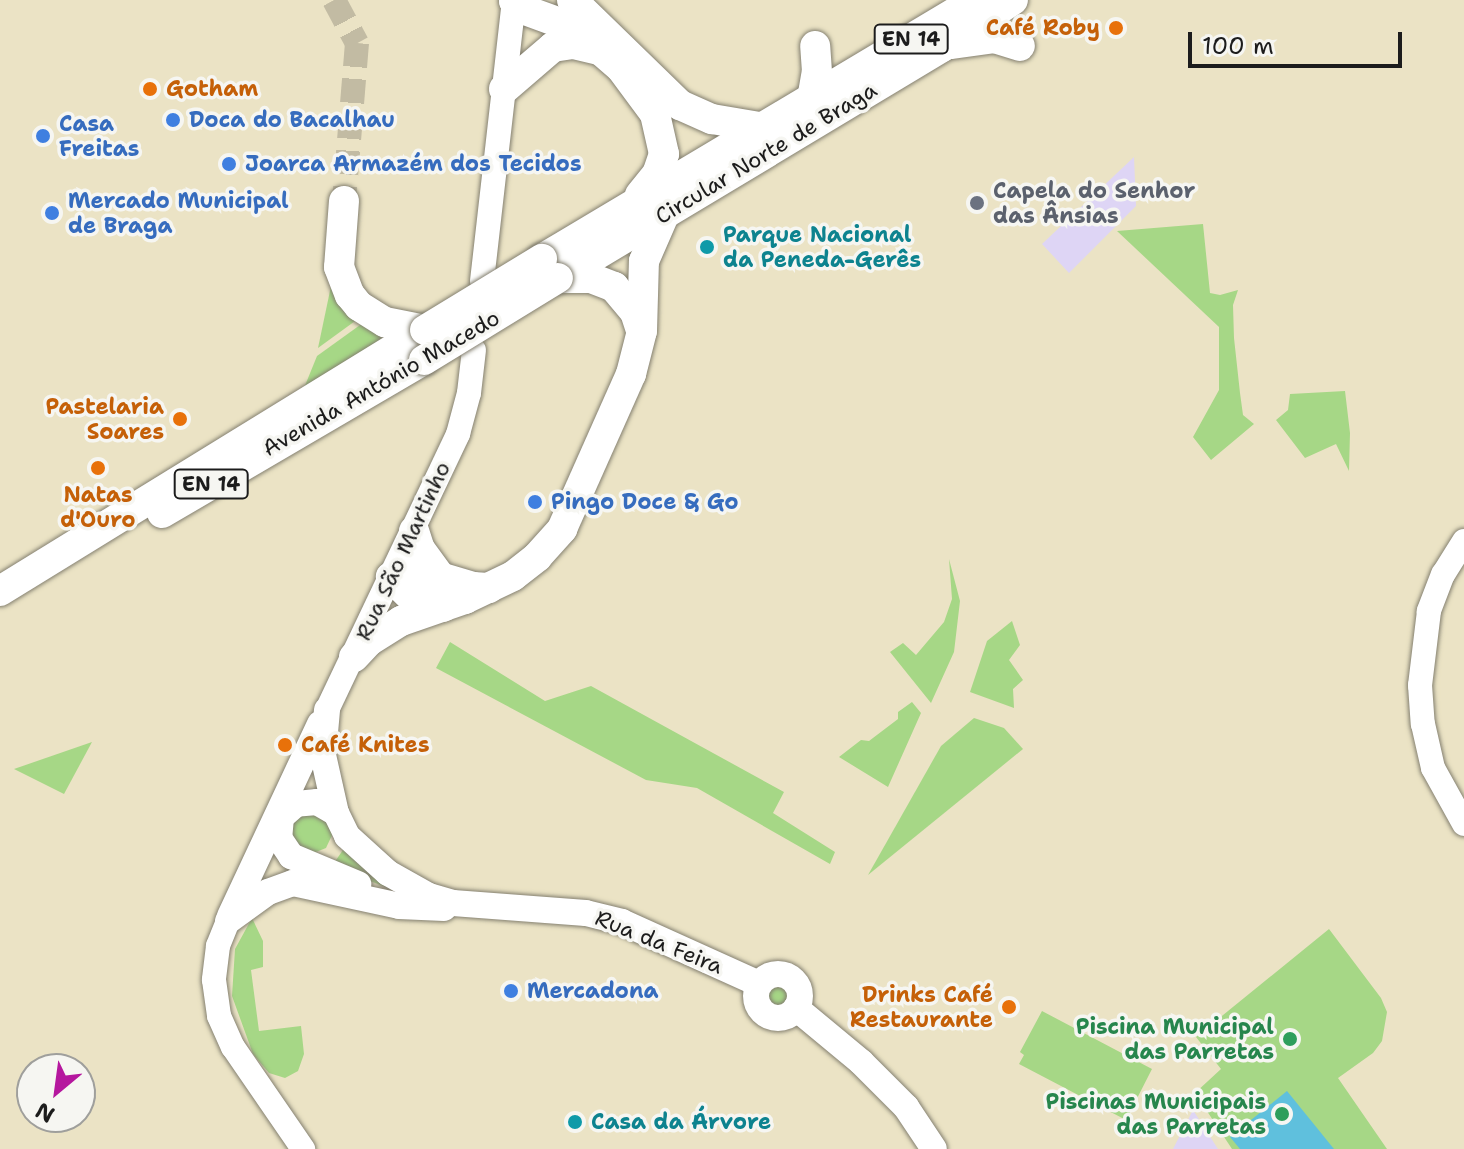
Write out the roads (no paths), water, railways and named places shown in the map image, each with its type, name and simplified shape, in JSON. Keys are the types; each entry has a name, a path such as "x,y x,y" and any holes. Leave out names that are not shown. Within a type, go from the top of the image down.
{"highway":[{"path":"515,0 530,13 566,25 603,52 640,90 655,114 663,143 657,174 631,205"},
{"name":"Circular Norte de Braga","path":"550,269 631,205 976,0"},
{"name":"Circular Norte de Braga","path":"550,269 665,213 942,47 1013,0"},
{"path":"572,1 680,105 712,119 765,128"},
{"path":"942,47 978,38 1020,46"},
{"path":"504,89 553,47 573,44 603,52"},
{"path":"812,99 817,72 815,46"},
{"path":"344,201 339,267 350,295 359,306 424,345"},
{"path":"391,577 412,598 458,590 525,567 562,529 631,374 642,331 644,261 665,213"},
{"path":"550,269 591,278 614,287 635,312 642,331"},
{"name":"Avenida António Macedo","path":"0,591 550,269"},
{"name":"Avenida António Macedo","path":"0,611 288,437 424,345"},
{"path":"414,531 420,549 458,590"},
{"path":"354,657 389,627 458,590"}],"main road":[{"path":"482,281 515,0"},
{"name":"Rua São Martinho","path":"237,907 310,744 414,531 464,417 474,350"},
{"path":"1464,541 1443,574 1429,611 1421,653 1423,724 1433,768 1464,824"},
{"name":"Rua da Feira","path":"327,710 323,755 338,818 367,857 429,896 453,903 586,913 622,922 759,984 756,998 768,1016 781,1018 796,1008 861,1062 906,1107 934,1149"},
{"name":"Rua São Martinho","path":"237,907 282,820 309,757 310,744"},
{"path":"282,820 306,801 317,802 338,818 338,844 332,854 264,885 237,907 218,946 214,980 219,1016 233,1047 303,1149"},
{"name":"Rua da Feira","path":"282,820 284,848 307,863 426,906"},
{"name":"Rua da Feira","path":"237,907 293,883 399,906 508,907"}],"water":[{"name":"Piscinas Municipais das Parretas","path":"1287,1091 1334,1149 1240,1149 1230,1137"}],"tunnel":[{"path":"334,0 357,43 344,201"}],"place":[{"name":"Café Roby","path":"1116,28"},
{"name":"Gotham","path":"150,89"},
{"name":"Doca do Bacalhau","path":"173,120"},
{"name":"Casa Freitas","path":"43,136"},
{"name":"Joarca Armazém dos Tecidos","path":"229,164"},
{"name":"Capela do Senhor das Ânsias","path":"977,203"},
{"name":"Mercado Municipal de Braga","path":"52,213"},
{"name":"Parque Nacional da Peneda-Gerês","path":"707,247"},
{"name":"Pastelaria Soares","path":"180,419"},
{"name":"Natas d'Ouro","path":"98,468"},
{"name":"Pingo Doce & Go","path":"535,502"},
{"name":"Café Knites","path":"285,745"},
{"name":"Mercadona","path":"511,991"},
{"name":"Drinks Café Restaurante","path":"1009,1007"},
{"name":"Piscina Municipal das Parretas","path":"1290,1039"},
{"name":"Piscinas Municipais das Parretas","path":"1282,1114"},
{"name":"Casa da Árvore","path":"575,1122"}]}
